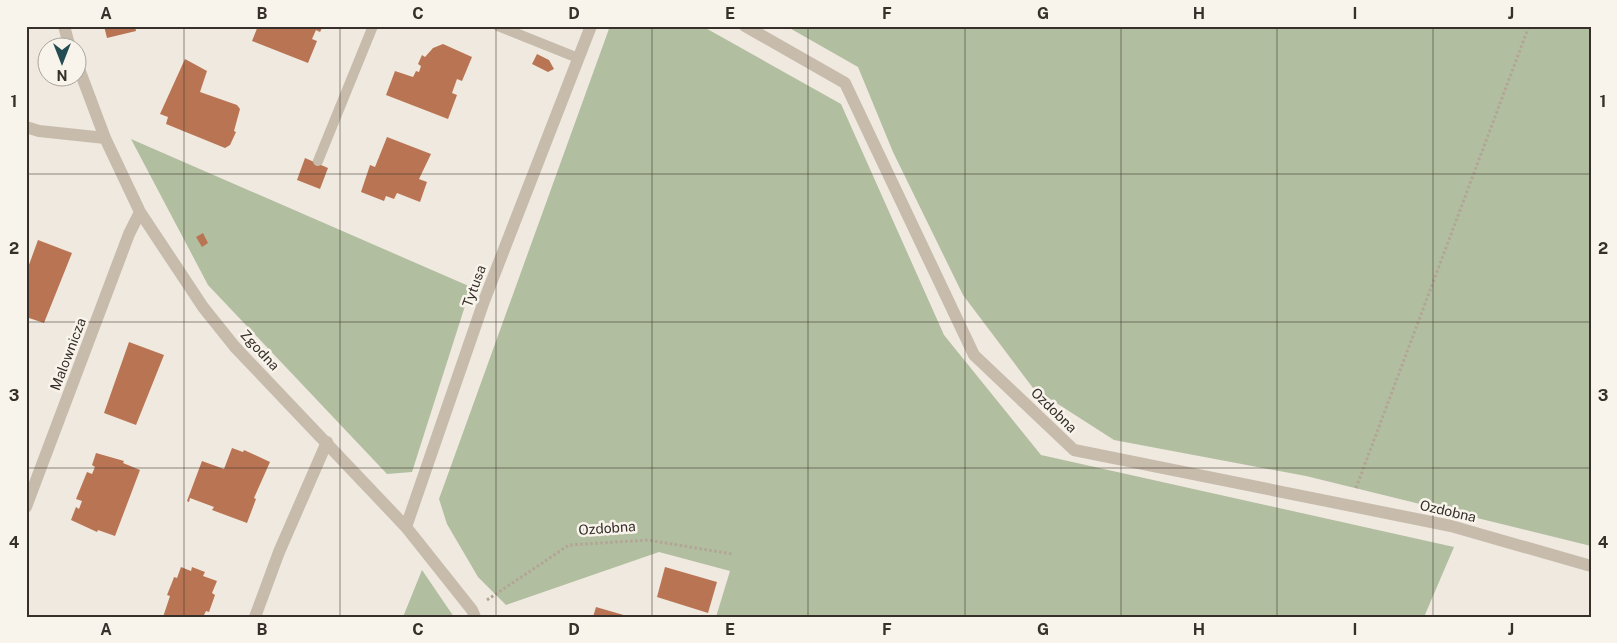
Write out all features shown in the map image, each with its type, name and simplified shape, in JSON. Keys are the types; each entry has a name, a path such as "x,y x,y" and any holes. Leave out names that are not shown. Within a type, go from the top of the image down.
{"street":[{"name":"Tytusa","path":"406,528 484,301 591,26"},
{"name":"Ozdobna","path":"745,26 845,83 974,355 1074,450 1451,526 1591,566"},
{"name":"Zgodna","path":"86,88 105,138 140,212 203,307 235,347 327,442 406,528 473,613"},
{"path":"26,127 39,131 105,138"},
{"name":"Malownicza","path":"26,507 129,234 140,212"},
{"path":"255,617 279,552 327,442"}],"lane":[{"path":"318,161 373,26"},
{"path":"498,26 578,58"}],"path":[{"path":"1350,506 1529,26"},
{"name":"Ozdobna","path":"473,613 569,545 648,540 732,554"}],"green space":[{"path":"610,26 702,26 841,104 944,335 1041,455 1454,547 1424,617 716,617 730,571 659,552 506,605 478,577 447,524 439,499"},
{"path":"786,26 1591,26 1591,546 1306,476 1114,440 1033,388 963,295 893,152 858,67"},
{"path":"131,139 471,287 412,472 387,474 208,285"},
{"path":"422,570 454,617 403,617"}],"building":[{"path":"104,26 135,26 136,31 107,38"},
{"path":"258,26 323,26 320,32 316,30 312,39 317,41 308,63 252,41"},
{"path":"443,44 472,57 462,81 457,79 452,93 457,95 448,119 386,95 395,71 413,77 416,71 419,72 421,66 418,64 422,55 425,57 433,48"},
{"path":"537,54 549,60 554,69 548,72 532,64"},
{"path":"185,59 207,71 200,92 237,105 240,109 234,131 236,132 230,145 225,148 166,124 168,117 160,114"},
{"path":"387,137 431,154 419,179 427,182 420,202 397,193 394,199 386,196 384,201 361,192 370,165 375,167"},
{"path":"305,158 328,168 320,189 297,180"},
{"path":"203,233 208,243 202,247 196,237"},
{"path":"38,240 72,253 44,323 26,317 26,273"},
{"path":"129,342 164,355 136,425 104,413"},
{"path":"232,448 243,452 244,450 270,462 254,498 256,499 247,523 212,510 214,507 190,498 189,502 187,501 202,461 224,469"},
{"path":"96,453 124,461 123,463 140,470 115,536 98,530 97,532 71,520 76,507 79,509 82,501 76,499 87,472 92,474 95,467 92,465"},
{"path":"181,567 191,571 192,567 205,572 203,576 217,581 212,593 215,595 209,612 206,611 203,617 163,617 170,596 167,595 174,577 177,578"},
{"path":"665,567 717,582 708,613 657,597"},
{"path":"596,607 627,616 627,617 593,617"}]}
